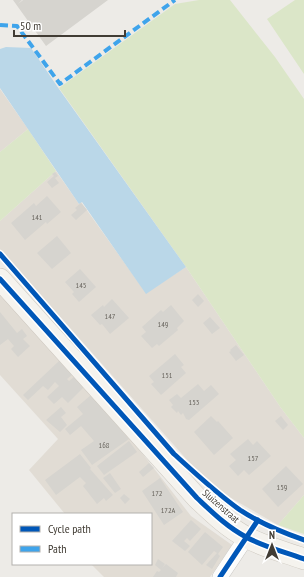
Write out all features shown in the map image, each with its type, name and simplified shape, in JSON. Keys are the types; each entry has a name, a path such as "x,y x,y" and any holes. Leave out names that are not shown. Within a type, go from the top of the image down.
{"street":[{"name":"Sluizenstraat","path":"0,279 197,498 232,529 246,538 304,559"},
{"path":"220,577 246,538"}],"shaded area":[{"path":"0,89 28,129 0,152"},
{"path":"56,171 79,204 81,202 146,293 186,267 281,408 304,438 304,495 278,525 224,494 189,462 0,249 0,221"},
{"path":"0,292 130,438 191,516 232,545 210,577 104,577 92,565 152,565 152,513 64,513 29,470 58,439 0,375"}],"green space":[{"path":"199,0 230,0 275,57 304,99 304,438 281,408 186,267 59,88 175,4"},
{"path":"295,0 304,0 304,74 267,19"},
{"path":"28,129 56,171 0,221 0,152"},
{"path":"304,495 304,534 278,525"}],"water":[{"path":"6,47 31,48 186,267 146,294 82,202 79,204 0,88 0,49"}],"building":[{"path":"13,0 22,0 18,4 23,0 108,0 46,46"},
{"path":"55,172 58,176 55,178 59,183 52,188 47,182 54,176 52,174"},
{"path":"47,196 61,212 47,224 46,222 25,240 11,223 34,203 36,206"},
{"path":"81,203 87,210 76,220 71,215 77,210 75,208"},
{"path":"57,236 71,253 52,269 37,253"},
{"path":"80,269 96,287 79,302 72,294 74,292 65,282"},
{"path":"198,294 204,301 198,307 192,300"},
{"path":"112,299 129,318 110,334 102,324 100,325 91,315 103,305 104,307"},
{"path":"171,305 184,321 177,328 178,330 159,346 157,344 152,348 141,336 146,332 142,327 161,310 163,312"},
{"path":"0,312 17,333 22,329 27,336 23,339 30,346 18,357 11,349 14,346 8,339 0,345"},
{"path":"210,317 220,328 212,334 203,323"},
{"path":"236,345 244,355 236,361 229,352"},
{"path":"175,354 184,365 181,367 186,373 161,395 151,384 154,382 149,376"},
{"path":"59,361 72,375 67,379 69,381 74,377 84,387 68,403 62,397 54,404 47,397 59,386 55,382 48,390 43,386 28,400 23,395"},
{"path":"198,384 204,391 211,385 219,394 189,420 186,419 183,413 181,415 178,411 177,413 171,407 173,405 169,400 177,394 181,398"},
{"path":"91,395 129,439 92,465 81,450 94,441 81,426 70,435 65,429 83,414 77,407"},
{"path":"61,407 66,413 61,417 67,425 60,432 46,420"},
{"path":"211,416 217,422 218,421 233,438 214,455 194,432"},
{"path":"281,416 288,425 283,430 275,421"},
{"path":"248,439 253,445 257,441 271,456 249,475 244,470 238,476 229,466 236,460 230,454"},
{"path":"129,441 137,452 104,475 97,466"},
{"path":"80,454 91,468 90,469 113,495 106,501 104,498 97,504 83,486 86,483 80,477 56,495 45,480"},
{"path":"149,463 154,468 143,477 139,472"},
{"path":"286,466 303,484 278,507 262,489"},
{"path":"110,473 121,489 115,493 103,478"},
{"path":"160,478 183,512 164,525 142,491"},
{"path":"124,494 130,499 125,504 120,498"},
{"path":"191,520 201,529 190,541 187,538 184,541 190,546 185,551 172,541"},
{"path":"205,532 223,547 218,554 220,556 212,569 206,565 217,553 214,551 202,565 188,552"},
{"path":"158,559 165,564 162,568 166,564 178,573 176,577 153,577 157,571 159,572 161,570 155,565"}],"marked path":[{"path":"0,25 17,26 60,84 175,0"}],"cycle path":[{"path":"0,254 174,454 214,490 240,510 271,527 304,540"},
{"path":"0,279 208,509 226,524 253,541 304,559"},
{"path":"220,577 258,520"}]}
